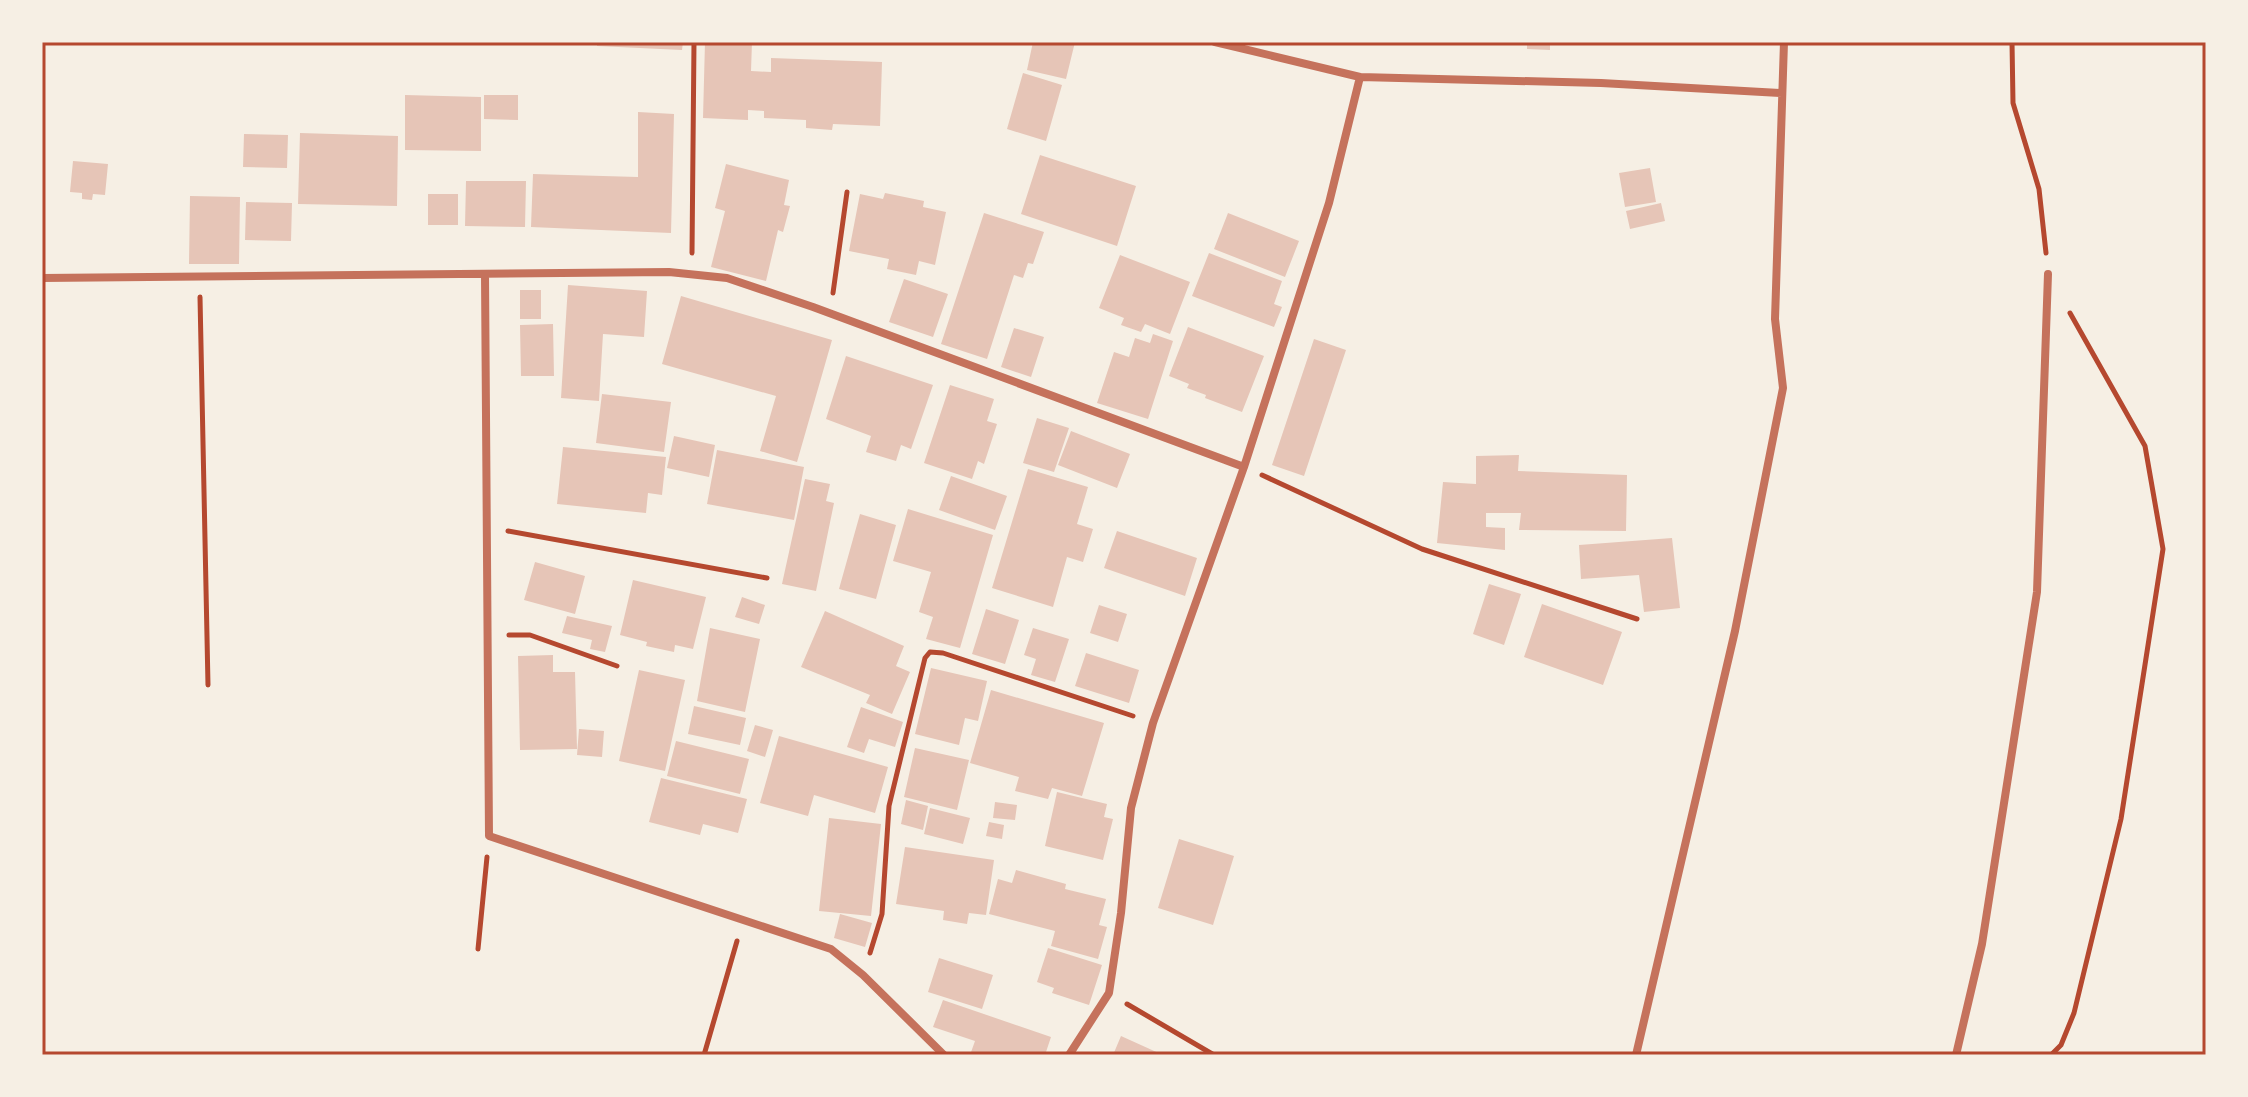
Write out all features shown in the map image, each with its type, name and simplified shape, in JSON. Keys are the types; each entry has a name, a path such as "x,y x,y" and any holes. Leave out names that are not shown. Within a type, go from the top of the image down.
{"street":[{"path":"1215,42 1360,77 1601,83 1782,93"},
{"path":"1636,1055 1735,631 1783,388 1775,319 1784,42"},
{"path":"1069,1055 1109,993 1121,913 1131,808 1153,723 1244,467 1329,203 1360,77"},
{"path":"42,278 669,272 727,278 1244,467"},
{"path":"1956,1055 1982,944 2037,592 2048,274"},
{"path":"485,275 489,836 831,949 863,975 944,1055"}],"path":[{"path":"692,274 694,42"},
{"path":"2012,42 2013,103 2039,189 2048,274 2145,446 2163,549 2117,833 2074,1013 2061,1045 2051,1055"},
{"path":"831,314 847,192"},
{"path":"200,276 208,685"},
{"path":"1244,467 1422,549 1637,619"},
{"path":"487,527 767,578"},
{"path":"488,635 530,635 617,666"},
{"path":"863,975 882,914 889,806 925,658 930,652 943,653 1153,723"},
{"path":"478,949 489,836"},
{"path":"704,1055 743,920"},
{"path":"1109,993 1214,1055"}],"building":[{"path":"597,42 683,42 682,50 597,46"},
{"path":"705,42 752,42 751,71 771,72 771,58 882,62 880,126 833,124 832,130 806,128 806,120 764,118 764,111 748,110 748,120 703,118"},
{"path":"1033,42 1075,42 1066,79 1027,70"},
{"path":"1527,42 1550,42 1550,50 1527,49"},
{"path":"1023,73 1062,85 1046,141 1007,129"},
{"path":"405,95 481,97 481,151 405,150"},
{"path":"484,95 518,95 518,120 484,119"},
{"path":"638,112 674,114 671,233 531,227 533,174 638,177"},
{"path":"300,133 398,136 397,206 298,204"},
{"path":"244,134 288,135 287,168 243,167"},
{"path":"1040,155 1136,186 1117,246 1021,214"},
{"path":"73,161 108,164 105,195 93,194 92,200 82,199 82,193 70,192"},
{"path":"726,164 789,180 784,205 790,206 783,232 778,230 766,281 711,267 725,211 715,208"},
{"path":"1650,168 1656,202 1625,207 1619,173"},
{"path":"466,181 526,181 525,227 465,226"},
{"path":"885,193 924,201 923,207 946,212 935,265 919,261 916,275 887,269 889,259 849,251 860,194 883,199"},
{"path":"428,194 458,194 458,225 428,225"},
{"path":"190,196 240,197 239,264 189,264"},
{"path":"246,202 292,203 291,241 245,240"},
{"path":"1661,203 1665,221 1630,229 1626,211"},
{"path":"984,213 1044,232 1033,264 1028,263 1023,278 1014,275 987,359 941,344"},
{"path":"1228,213 1299,241 1285,277 1214,249"},
{"path":"1209,253 1282,281 1274,304 1282,307 1274,327 1192,296"},
{"path":"1120,255 1190,282 1170,334 1145,324 1141,332 1121,325 1124,318 1099,308"},
{"path":"904,279 948,294 933,337 889,322"},
{"path":"568,285 647,291 644,337 603,334 599,401 561,398"},
{"path":"520,290 541,290 541,319 520,319"},
{"path":"681,296 832,340 797,462 760,451 776,396 662,364"},
{"path":"553,324 554,376 521,376 520,325"},
{"path":"1188,327 1264,356 1242,412 1205,398 1206,395 1187,388 1189,384 1169,376"},
{"path":"1014,328 1044,337 1031,377 1001,367"},
{"path":"1153,334 1173,341 1148,419 1097,403 1114,352 1129,357 1135,338 1150,343"},
{"path":"1314,339 1346,350 1304,476 1272,465"},
{"path":"846,356 933,385 911,449 901,445 896,461 866,452 871,436 826,419"},
{"path":"950,385 994,399 987,421 997,424 984,464 978,461 972,479 924,463"},
{"path":"602,394 671,402 664,452 596,443"},
{"path":"1037,418 1069,428 1054,472 1023,463"},
{"path":"1071,431 1130,454 1117,488 1058,465"},
{"path":"674,436 715,445 709,477 667,468"},
{"path":"563,447 666,457 662,495 648,493 646,513 557,504"},
{"path":"717,450 804,467 794,520 707,504"},
{"path":"1519,455 1518,471 1627,475 1626,531 1519,530 1521,513 1486,513 1486,527 1505,528 1505,550 1437,543 1443,482 1476,484 1476,456"},
{"path":"1028,469 1088,487 1077,524 1093,529 1083,562 1067,557 1053,607 992,588"},
{"path":"951,476 1007,496 995,530 939,510"},
{"path":"805,479 830,484 826,501 834,503 816,591 782,584"},
{"path":"908,509 993,535 960,648 926,639 933,617 919,612 931,572 893,561"},
{"path":"860,514 896,525 876,599 839,589"},
{"path":"1117,531 1197,558 1185,596 1104,568"},
{"path":"1672,538 1680,608 1644,612 1639,575 1581,579 1579,545"},
{"path":"535,562 585,576 575,614 524,600"},
{"path":"633,580 706,597 693,649 675,645 674,652 646,646 647,642 620,635"},
{"path":"1489,584 1521,594 1504,645 1473,634"},
{"path":"742,597 765,605 759,624 735,617"},
{"path":"1542,604 1622,632 1603,685 1524,657"},
{"path":"1099,605 1127,614 1118,642 1090,633"},
{"path":"986,609 1019,620 1005,664 972,654"},
{"path":"825,611 904,646 896,666 910,672 892,714 866,703 870,695 801,667"},
{"path":"567,616 612,626 605,652 590,649 592,640 562,633"},
{"path":"710,628 760,639 745,712 697,701"},
{"path":"1033,628 1069,639 1055,682 1031,675 1036,659 1024,655"},
{"path":"1086,653 1139,670 1129,703 1075,686"},
{"path":"553,655 553,672 575,672 577,749 520,750 518,656"},
{"path":"931,668 987,681 978,721 965,718 959,745 915,734"},
{"path":"639,670 685,680 665,771 619,761"},
{"path":"991,690 1104,723 1082,796 1052,788 1048,799 1015,791 1019,777 970,763"},
{"path":"694,706 746,718 740,745 688,734"},
{"path":"861,707 903,722 895,747 869,739 864,753 847,747"},
{"path":"755,725 773,730 765,757 747,751"},
{"path":"579,729 604,731 602,757 577,755"},
{"path":"779,736 888,767 875,813 814,795 808,816 760,803"},
{"path":"676,741 749,759 740,794 667,776"},
{"path":"915,748 969,760 957,810 904,797"},
{"path":"661,778 747,799 738,833 703,824 700,835 649,822"},
{"path":"1057,792 1107,804 1104,817 1113,819 1103,860 1045,846"},
{"path":"906,800 928,806 923,830 901,824"},
{"path":"995,802 1017,805 1015,820 993,818"},
{"path":"930,808 970,818 963,844 924,834"},
{"path":"829,818 881,824 871,916 819,911"},
{"path":"989,822 1004,825 1002,839 986,836"},
{"path":"1179,839 1234,856 1213,925 1158,908"},
{"path":"905,847 994,860 986,915 969,913 967,924 943,920 944,911 896,904"},
{"path":"1016,870 1066,884 1065,889 1106,899 1099,925 1107,927 1098,959 1051,946 1055,931 989,914 998,879 1012,883"},
{"path":"840,914 872,923 865,947 834,938"},
{"path":"1048,948 1102,965 1089,1005 1052,993 1054,988 1037,982"},
{"path":"939,958 993,975 982,1009 928,992"},
{"path":"943,1000 1051,1037 1045,1055 970,1055 975,1041 933,1027"},
{"path":"1121,1036 1163,1055 1113,1055"}]}
